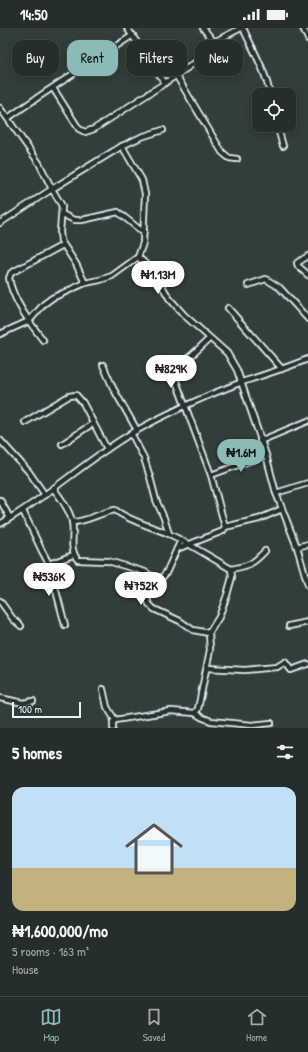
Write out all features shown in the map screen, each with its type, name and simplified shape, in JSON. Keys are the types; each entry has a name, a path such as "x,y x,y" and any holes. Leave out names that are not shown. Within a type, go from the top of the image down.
{"street":[{"path":"127,28 165,83"},
{"path":"203,28 212,40"},
{"path":"218,40 242,28 262,68 269,88"},
{"path":"303,28 308,39"},
{"path":"8,118 38,96 53,88 133,35"},
{"path":"53,88 79,129 85,132 94,129 175,76"},
{"path":"177,76 222,152 229,158 237,159"},
{"path":"0,108 39,163 52,190 60,202 62,214 60,232 63,245 76,264 85,283"},
{"path":"0,223 122,146 141,137 163,130"},
{"path":"279,132 282,146"},
{"path":"0,334 29,321 44,304 52,298 85,283 112,276 138,257 143,243 145,194 142,180 122,146"},
{"path":"62,214 74,220 82,220 118,212 139,229 144,231"},
{"path":"43,340 34,329 16,299 9,281 9,276 11,273 63,245"},
{"path":"308,256 297,263 298,266 308,275"},
{"path":"138,257 154,272 169,298 179,310 209,339 227,353 237,370 266,454 276,493 297,547 308,585"},
{"path":"248,285 266,279 280,288 308,319"},
{"path":"228,308 282,369"},
{"path":"209,339 173,370 173,373 211,475 225,527"},
{"path":"0,524 23,511 107,449 137,430 185,407 242,383 308,359"},
{"path":"103,365 113,388 137,430"},
{"path":"25,422 69,396 76,395 83,403 92,424 107,449"},
{"path":"260,440 308,421"},
{"path":"62,444 92,424"},
{"path":"132,433 144,458 156,500 169,534"},
{"path":"0,440 29,472 44,495"},
{"path":"211,475 266,454"},
{"path":"276,493 308,483"},
{"path":"53,488 62,500 72,522 72,547 74,555 78,560 108,561 144,572 159,581"},
{"path":"0,500 10,518"},
{"path":"177,549 223,531 225,527 259,518 282,509"},
{"path":"72,522 80,522 106,511 116,510 125,517 190,544 231,568 241,567 256,561 265,551"},
{"path":"23,511 49,564 65,626"},
{"path":"181,540 166,573 147,599 149,604 154,608 180,621 193,630 210,633"},
{"path":"297,547 308,544"},
{"path":"49,564 74,555"},
{"path":"195,713 198,710 207,668 210,650 210,633 219,617 227,595 232,577 231,568"},
{"path":"0,601 13,619 21,626"},
{"path":"289,626 308,622"},
{"path":"207,668 245,670 276,667 285,662 291,670 308,664"},
{"path":"103,689 107,708 115,720"},
{"path":"0,698 23,702 33,702"},
{"path":"115,720 171,711 195,713 211,721 252,726 271,723"},
{"path":"113,728 113,722 115,720"}]}
